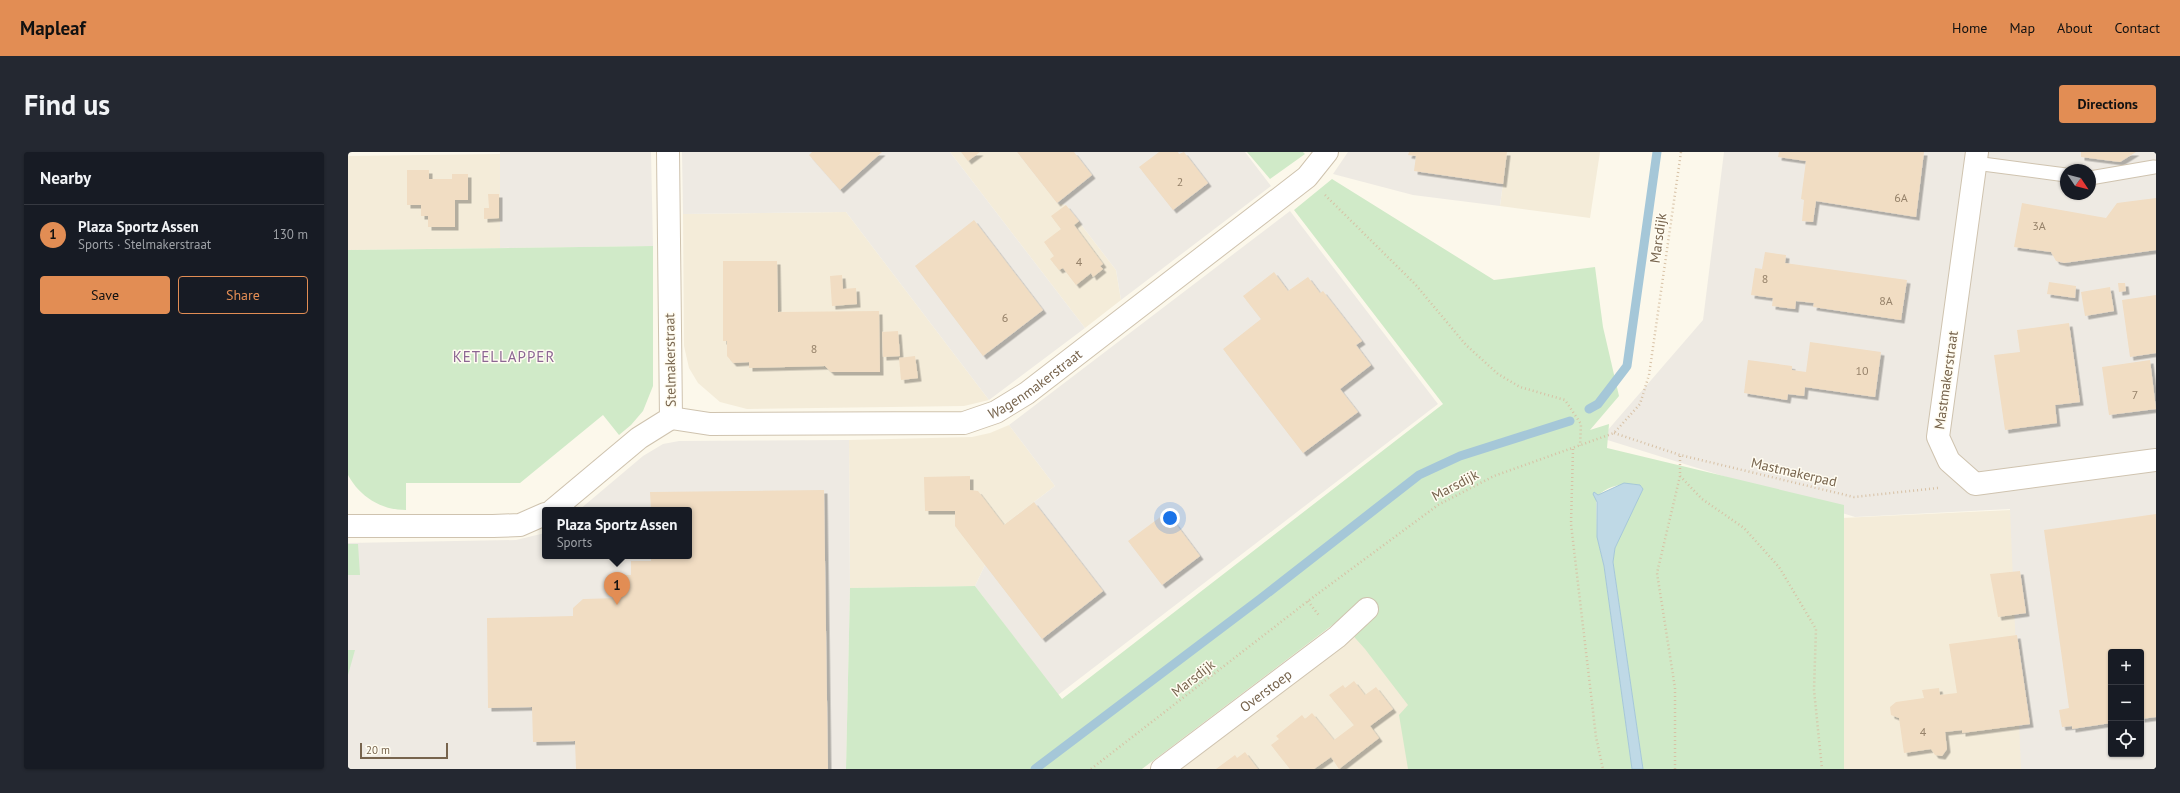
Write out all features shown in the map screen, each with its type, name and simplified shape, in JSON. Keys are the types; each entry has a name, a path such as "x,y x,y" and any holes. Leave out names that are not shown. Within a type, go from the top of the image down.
{"street":[{"name":"Stelmakerstraat","path":"557,507 639,438 671,418 668,152"},
{"name":"Wagenmakerstraat","path":"671,418 710,424 964,423 996,412 1027,393 1307,177 1327,152"},
{"name":"Mastmakerstraat","path":"1975,484 1949,461 1938,437 1976,158"},
{"path":"1975,484 2156,460"},
{"path":"348,526 520,525 542,515"},
{"name":"Overstoep","path":"1162,769 1337,638 1367,609"}],"lane":[{"path":"1976,158 2060,174"},
{"path":"2096,177 2154,167"}],"path":[{"name":"Marsdijk","path":"1091,769 1308,601 1438,504 1494,476 1614,433 1640,404 1649,375 1681,152"},
{"path":"1307,177 1415,284 1466,345 1498,374 1520,387 1565,400 1581,424 1580,446"},
{"name":"Mastmakerpad","path":"1614,433 1680,455 1854,497 1975,484"},
{"path":"1573,448 1571,524 1595,729 1603,769"},
{"path":"1675,769 1675,688 1657,573 1680,476 1680,455"},
{"path":"1680,476 1702,499 1744,528 1779,566 1816,630 1814,690 1822,769"}],"shaded area":[{"path":"500,152 651,152 653,246 500,248"},
{"path":"682,152 950,152 1085,328 989,400 846,212 683,214"},
{"path":"950,152 1017,152 1057,203 1066,205 1116,270 1121,300 1085,328"},
{"path":"1017,152 1245,152 1271,186 1121,300 1116,270 1066,205 1057,203"},
{"path":"1348,152 1507,152 1500,206 1413,195 1333,174"},
{"path":"1507,152 1600,152 1590,218 1500,206"},
{"path":"1724,152 2156,152 2156,769 2021,769 2010,509 1855,517 1601,438 1703,320"},
{"path":"500,154 500,248 348,250 348,156"},
{"path":"1290,211 1438,404 1058,695 975,586 1004,525 1055,486 1009,425"},
{"path":"846,212 989,400 964,406 747,409 720,402 698,383 689,368 684,346 683,214"},
{"path":"1009,425 1055,486 1004,525 975,586 850,588 849,440 972,437 990,433"},
{"path":"849,440 850,588 846,769 348,769 348,543 516,540 542,534 542,559 692,559 692,507 583,507 643,456 663,444 679,441"},
{"path":"2011,510 2034,769 1842,769 1820,519"},
{"path":"1368,627 1413,701 1427,769 1181,769"}],"green space":[{"path":"1247,152 1303,152 1305,154 1270,179"},
{"path":"1332,179 1494,280 1595,267 1603,327 1619,396 1590,430 1609,424 1607,448 1844,505 1844,769 1643,769 1613,562 1615,548 1643,489 1640,485 1628,484 1611,487 1596,497 1597,537 1604,566 1632,769 1408,769 1399,715 1408,705 1365,649 1339,620 1142,769 846,769 850,588 975,586 1062,699 1443,404 1294,210"},
{"path":"653,246 653,386 643,411 631,425 619,435 603,415 520,483 406,483 406,510 388,508 372,501 353,483 348,475 348,250"},
{"path":"348,544 358,544 360,575 348,575"},
{"path":"348,650 355,650 348,675"}],"water":[{"path":"1624,483 1640,485 1643,489 1615,548 1613,562 1643,769 1632,769 1604,566 1597,537 1597,502 1593,494 1594,492 1598,495"}],"building":[{"path":"812,152 882,152 840,190 809,155"},
{"path":"961,152 980,152 968,161"},
{"path":"1017,152 1074,152 1092,175 1057,203"},
{"path":"1159,152 1178,152 1179,154 1184,152 1208,183 1173,210 1139,167"},
{"path":"1409,152 1507,152 1503,184 1414,171 1416,156 1408,155"},
{"path":"1779,152 1924,152 1916,217 1816,201 1813,222 1802,221 1804,200 1801,199 1806,161 1778,157"},
{"path":"2081,152 2136,152 2120,162 2081,157"},
{"path":"407,170 429,170 429,179 452,179 452,174 468,174 468,200 455,200 455,227 428,227 428,216 421,216 421,205 407,205"},
{"path":"488,194 499,194 499,218 484,219 484,208 489,208"},
{"path":"2156,198 2156,250 2064,263 2056,261 2051,252 2014,247 2022,203 2106,218 2117,203"},
{"path":"1066,205 1079,221 1074,225 1103,264 1100,266 1103,269 1093,277 1091,273 1076,285 1063,268 1059,270 1050,259 1054,256 1044,242 1061,229 1051,216"},
{"path":"974,220 1043,310 983,356 915,266"},
{"path":"1765,252 1786,255 1785,263 1907,280 1901,320 1813,307 1814,303 1796,301 1795,309 1772,306 1773,298 1751,295 1755,268 1762,269"},
{"path":"723,261 777,261 778,312 879,311 880,372 831,372 825,366 749,368 749,362 733,363 727,356 727,341 723,341"},
{"path":"1274,272 1288,291 1308,277 1320,293 1323,291 1362,341 1356,345 1371,365 1340,389 1358,412 1303,453 1223,349 1261,319 1243,296"},
{"path":"842,275 843,289 856,288 857,304 832,306 830,276"},
{"path":"2049,282 2076,286 2075,298 2047,294"},
{"path":"2118,283 2125,283 2126,291 2119,292"},
{"path":"2110,287 2114,311 2085,316 2081,292"},
{"path":"2156,295 2156,353 2130,357 2122,300"},
{"path":"2069,323 2080,402 2055,405 2057,423 2005,430 1994,355 2020,352 2017,330"},
{"path":"898,331 900,356 883,357 882,332"},
{"path":"1810,342 1881,352 1875,397 1805,387 1804,396 1788,394 1787,400 1744,393 1748,360 1792,366 1792,370 1806,372"},
{"path":"915,356 918,378 901,380 899,358"},
{"path":"2150,360 2156,409 2109,415 2102,367"},
{"path":"970,476 970,490 978,491 1004,525 1034,502 1103,591 1042,639 955,526 955,511 925,511 924,477"},
{"path":"824,490 828,769 576,769 575,741 533,742 532,707 488,708 487,618 573,616 573,608 583,599 619,598 619,575 631,575 631,561 651,561 651,559 692,559 692,507 651,507 650,492"},
{"path":"1167,512 1200,556 1162,585 1128,541"},
{"path":"2156,514 2156,717 2144,719 2144,649 2108,649 2108,723 2072,729 2072,726 2062,727 2059,710 2069,708 2044,530"},
{"path":"2020,571 2026,613 1998,617 1990,574"},
{"path":"2017,635 2030,724 1962,733 1962,730 1945,732 1947,749 1942,756 1935,755 1931,749 1904,753 1899,718 1891,715 1890,707 1896,702 1924,698 1922,690 1939,688 1940,695 1957,693 1949,644"},
{"path":"1354,681 1365,695 1376,687 1393,709 1370,726 1379,738 1339,769 1331,757 1314,769 1290,769 1271,745 1279,739 1276,736 1302,715 1305,719 1312,713 1334,740 1354,725 1329,695 1343,685 1345,688"},
{"path":"1245,752 1258,769 1216,769 1235,755 1237,758"}],"waterway":[{"path":"1589,409 1598,404 1627,366 1657,152"},
{"path":"1035,769 1260,599 1419,475 1460,456 1570,421"}],"place":[{"name":"Plaza Sportz Assen","path":"617,605"}],"district":[{"name":"KETELLAPPER","path":"504,357"}]}
